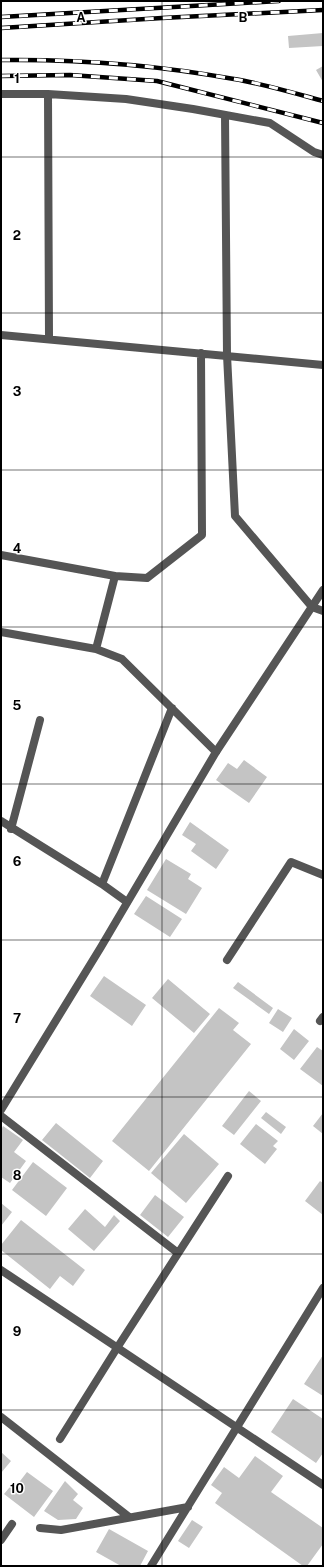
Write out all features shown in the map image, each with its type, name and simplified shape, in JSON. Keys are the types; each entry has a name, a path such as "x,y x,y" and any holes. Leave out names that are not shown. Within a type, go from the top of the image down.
{"street":[{"path":"1,94 48,94 126,99 270,123 314,152 323,155"},
{"path":"48,94 49,339"},
{"path":"225,115 227,355 235,516 312,606 323,611"},
{"path":"1,335 323,365"},
{"path":"1,554 115,576 147,578 202,535 201,353"},
{"path":"96,649 115,576"},
{"path":"1,1110 101,947 216,752 323,590"},
{"path":"1,632 96,649 122,659 216,752"},
{"path":"102,884 172,708"},
{"path":"11,829 40,720"},
{"path":"1,821 11,829 102,884 127,902"},
{"path":"227,960 291,862 323,875"},
{"path":"1,1116 178,1253"},
{"path":"60,1439 116,1348 228,1176"},
{"path":"1,1270 323,1485"},
{"path":"151,1566 323,1288"},
{"path":"1,1417 129,1517"},
{"path":"40,1528 61,1530 188,1506"},
{"path":"1,1540 12,1524"}],"building":[{"path":"323,33 323,46 289,48 288,36"},
{"path":"323,66 323,82 316,70"},
{"path":"244,760 267,777 249,803 216,780 228,763 237,769"},
{"path":"190,822 229,850 216,869 191,851 196,844 182,835"},
{"path":"166,859 191,874 188,879 202,888 186,914 147,890"},
{"path":"146,896 182,919 170,937 134,914"},
{"path":"104,976 146,1005 132,1026 90,996"},
{"path":"168,979 210,1014 194,1033 152,998"},
{"path":"238,982 273,1008 269,1014 233,988"},
{"path":"219,1008 239,1023 233,1030 251,1044 149,1171 112,1141"},
{"path":"278,1009 292,1018 283,1032 269,1023"},
{"path":"294,1029 309,1041 294,1060 280,1049"},
{"path":"317,1047 323,1051 323,1086 300,1069"},
{"path":"249,1091 261,1101 234,1135 222,1126"},
{"path":"266,1112 286,1127 281,1134 261,1118"},
{"path":"323,1113 323,1134 313,1126"},
{"path":"56,1123 103,1161 90,1178 42,1140"},
{"path":"256,1124 278,1141 273,1146 277,1149 265,1164 240,1144"},
{"path":"3,1126 23,1140 14,1152 26,1161 10,1183 1,1177 1,1130"},
{"path":"184,1134 219,1164 186,1203 151,1173"},
{"path":"33,1162 67,1188 46,1216 12,1190"},
{"path":"320,1181 323,1183 323,1215 305,1201"},
{"path":"155,1195 184,1217 168,1237 140,1215"},
{"path":"1,1203 12,1212 1,1226"},
{"path":"85,1209 105,1227 114,1215 120,1221 94,1251 68,1229"},
{"path":"21,1220 85,1270 73,1286 60,1276 50,1289 1,1250 1,1245"},
{"path":"323,1355 323,1396 304,1384"},
{"path":"293,1399 323,1419 323,1453 316,1463 271,1432"},
{"path":"1,1452 11,1461 1,1473"},
{"path":"255,1456 283,1476 271,1492 323,1528 323,1544 307,1566 303,1566 215,1503 222,1493 211,1485 224,1467 239,1478"},
{"path":"27,1472 53,1491 34,1517 4,1494 14,1482 17,1485"},
{"path":"65,1481 78,1494 73,1500 83,1508 76,1519 58,1520 44,1511"},
{"path":"192,1520 203,1527 189,1548 178,1541"},
{"path":"109,1529 148,1551 140,1566 121,1566 96,1552"}],"railway":[{"path":"1,17 279,1"},
{"path":"1,28 323,10"},
{"path":"1,60 89,62 176,70 256,83 323,101"},
{"path":"1,76 70,75 157,81 323,123"}]}
